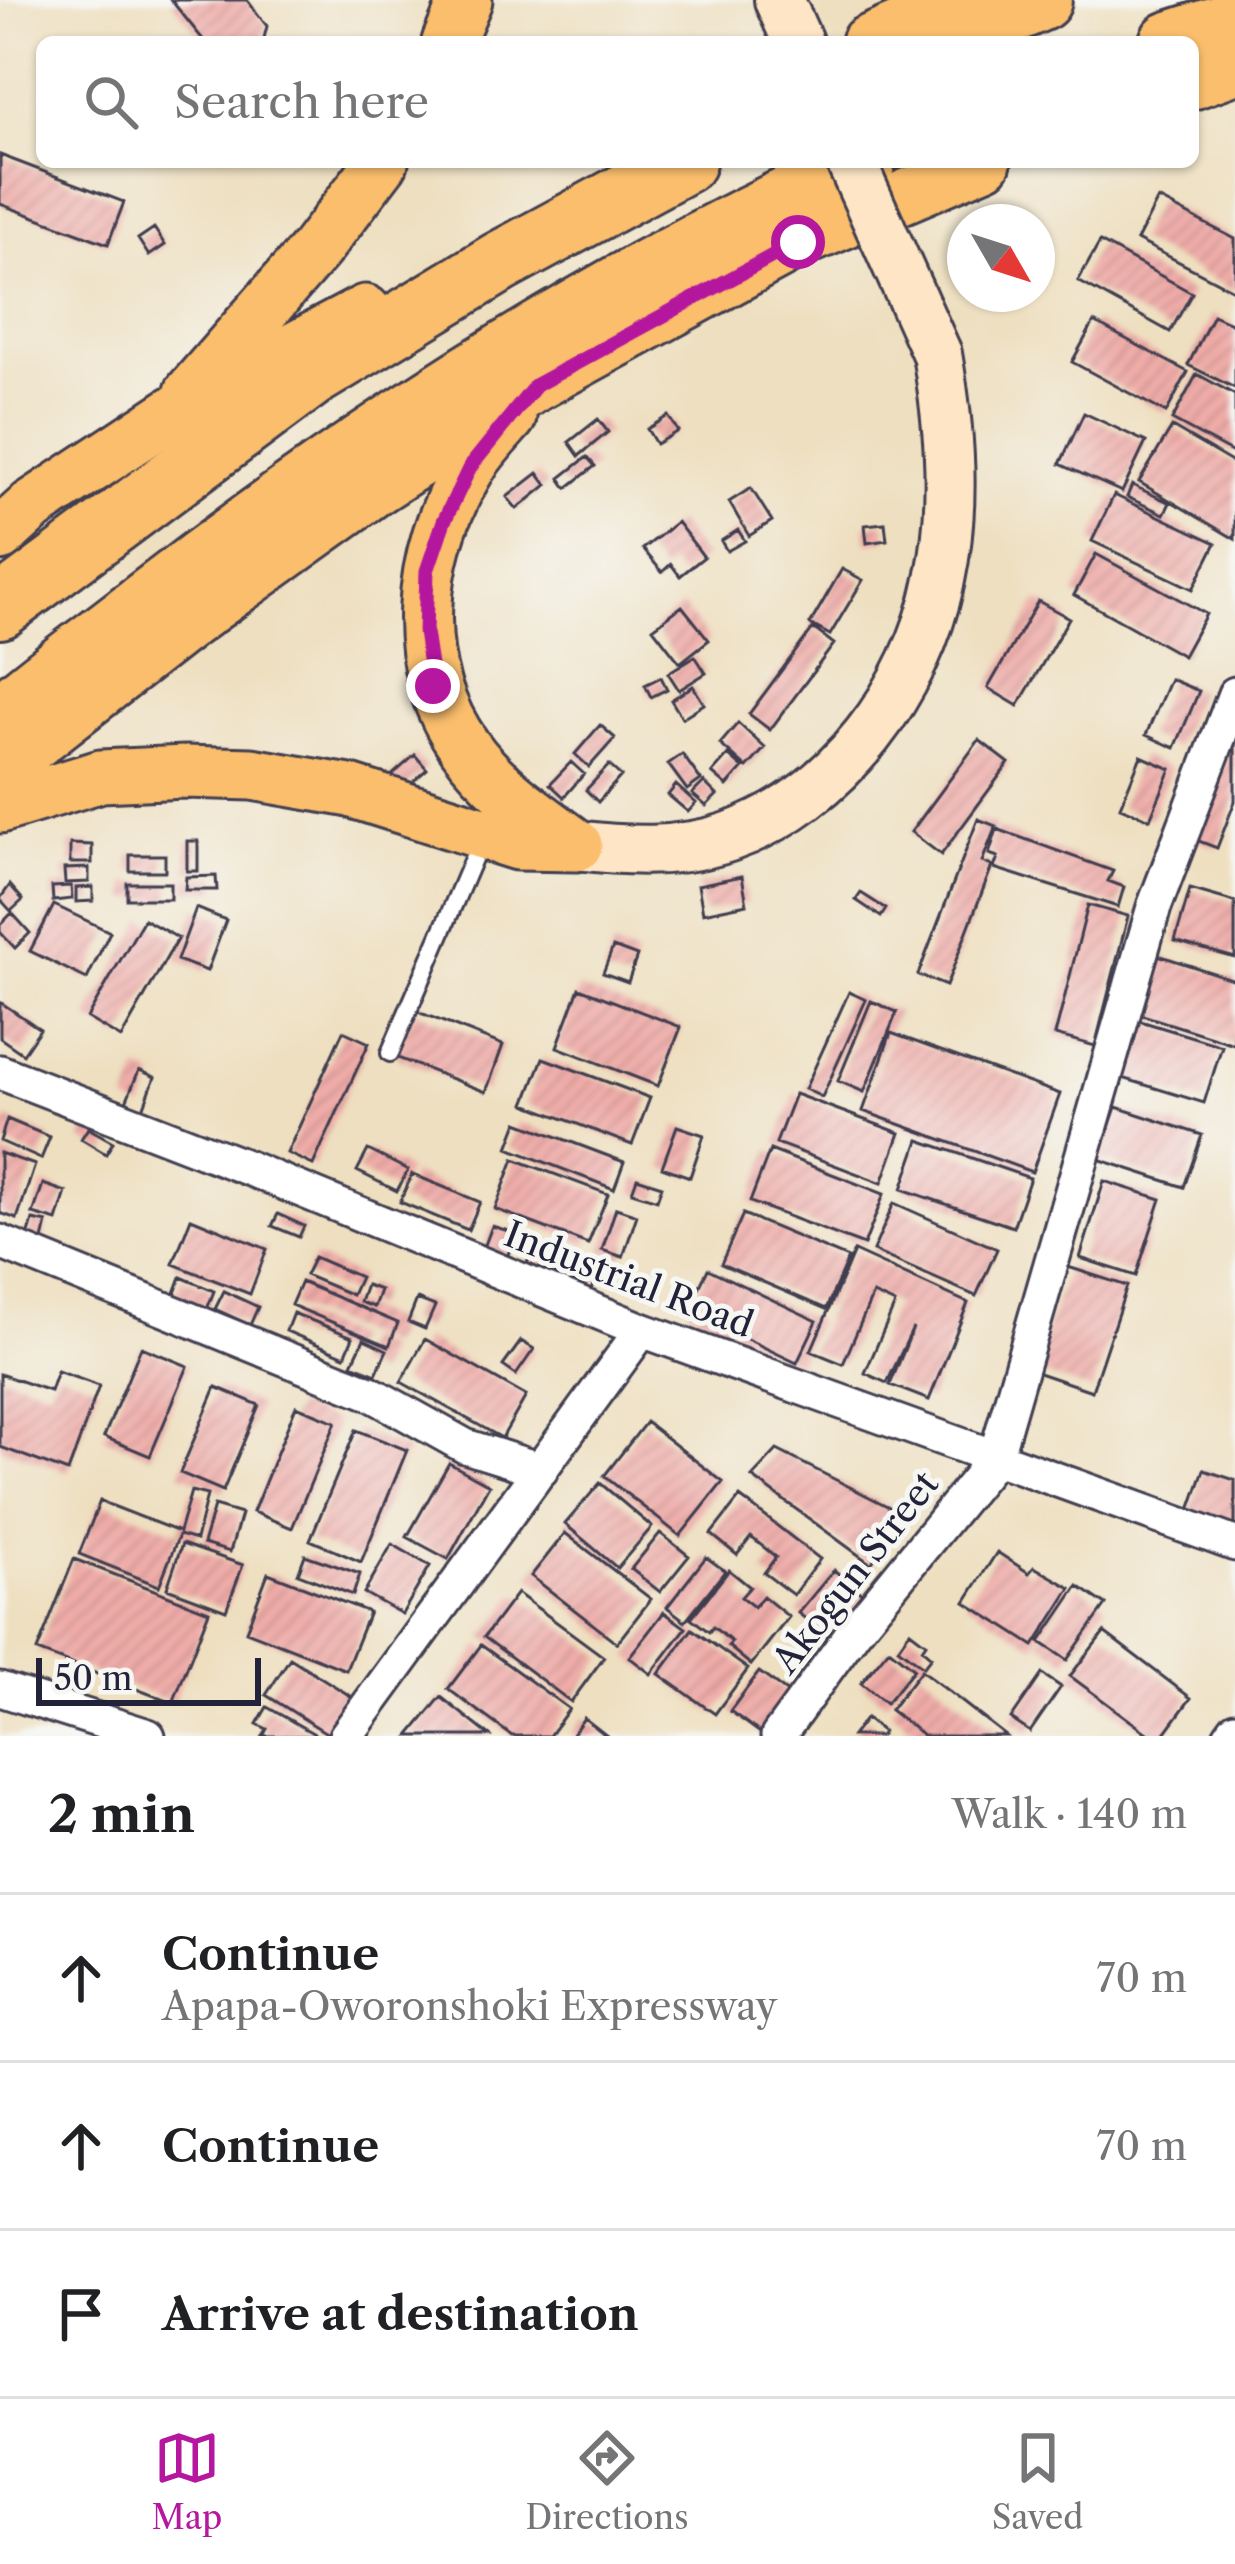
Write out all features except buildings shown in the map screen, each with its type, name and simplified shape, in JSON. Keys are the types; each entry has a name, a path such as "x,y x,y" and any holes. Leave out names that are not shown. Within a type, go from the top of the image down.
{"highway":[{"path":"958,36 1041,0"},
{"path":"1189,36 1235,21"},
{"path":"0,608 312,376 500,262 675,168"},
{"path":"0,716 220,544 389,425 591,301 765,206 851,168"}],"main road":[{"path":"451,36 466,0"},
{"path":"881,36 963,0"},
{"path":"1199,81 1235,68"},
{"path":"174,412 316,249 377,168"},
{"path":"0,536 32,506 174,412 326,334 471,245 615,168"},
{"path":"0,770 190,622 376,489 536,385 798,242 972,168"},
{"path":"536,385 470,467 444,521 427,571 425,632 433,686 465,747 507,793 576,845"},
{"path":"0,807 101,776 252,774 350,791 517,844 576,845"}],"street":[{"path":"779,0 795,36"},
{"path":"576,845 663,850 729,837 807,796 867,738 910,667 940,582 950,496 950,427 937,354 854,168"},
{"path":"995,1458 1154,907 1235,694"},
{"name":"Industrial Road","path":"0,1072 642,1330 1235,1544"},
{"path":"0,1242 370,1394 465,1446 541,1470"},
{"path":"346,1736 642,1330"},
{"name":"Akogun Street","path":"778,1736 854,1631 995,1458"},
{"path":"0,1689 148,1736"}],"lane":[{"path":"390,1053 483,833"}],"route":[{"path":"433,686 425,632 427,571 444,521 470,467 536,385 798,242"}]}
